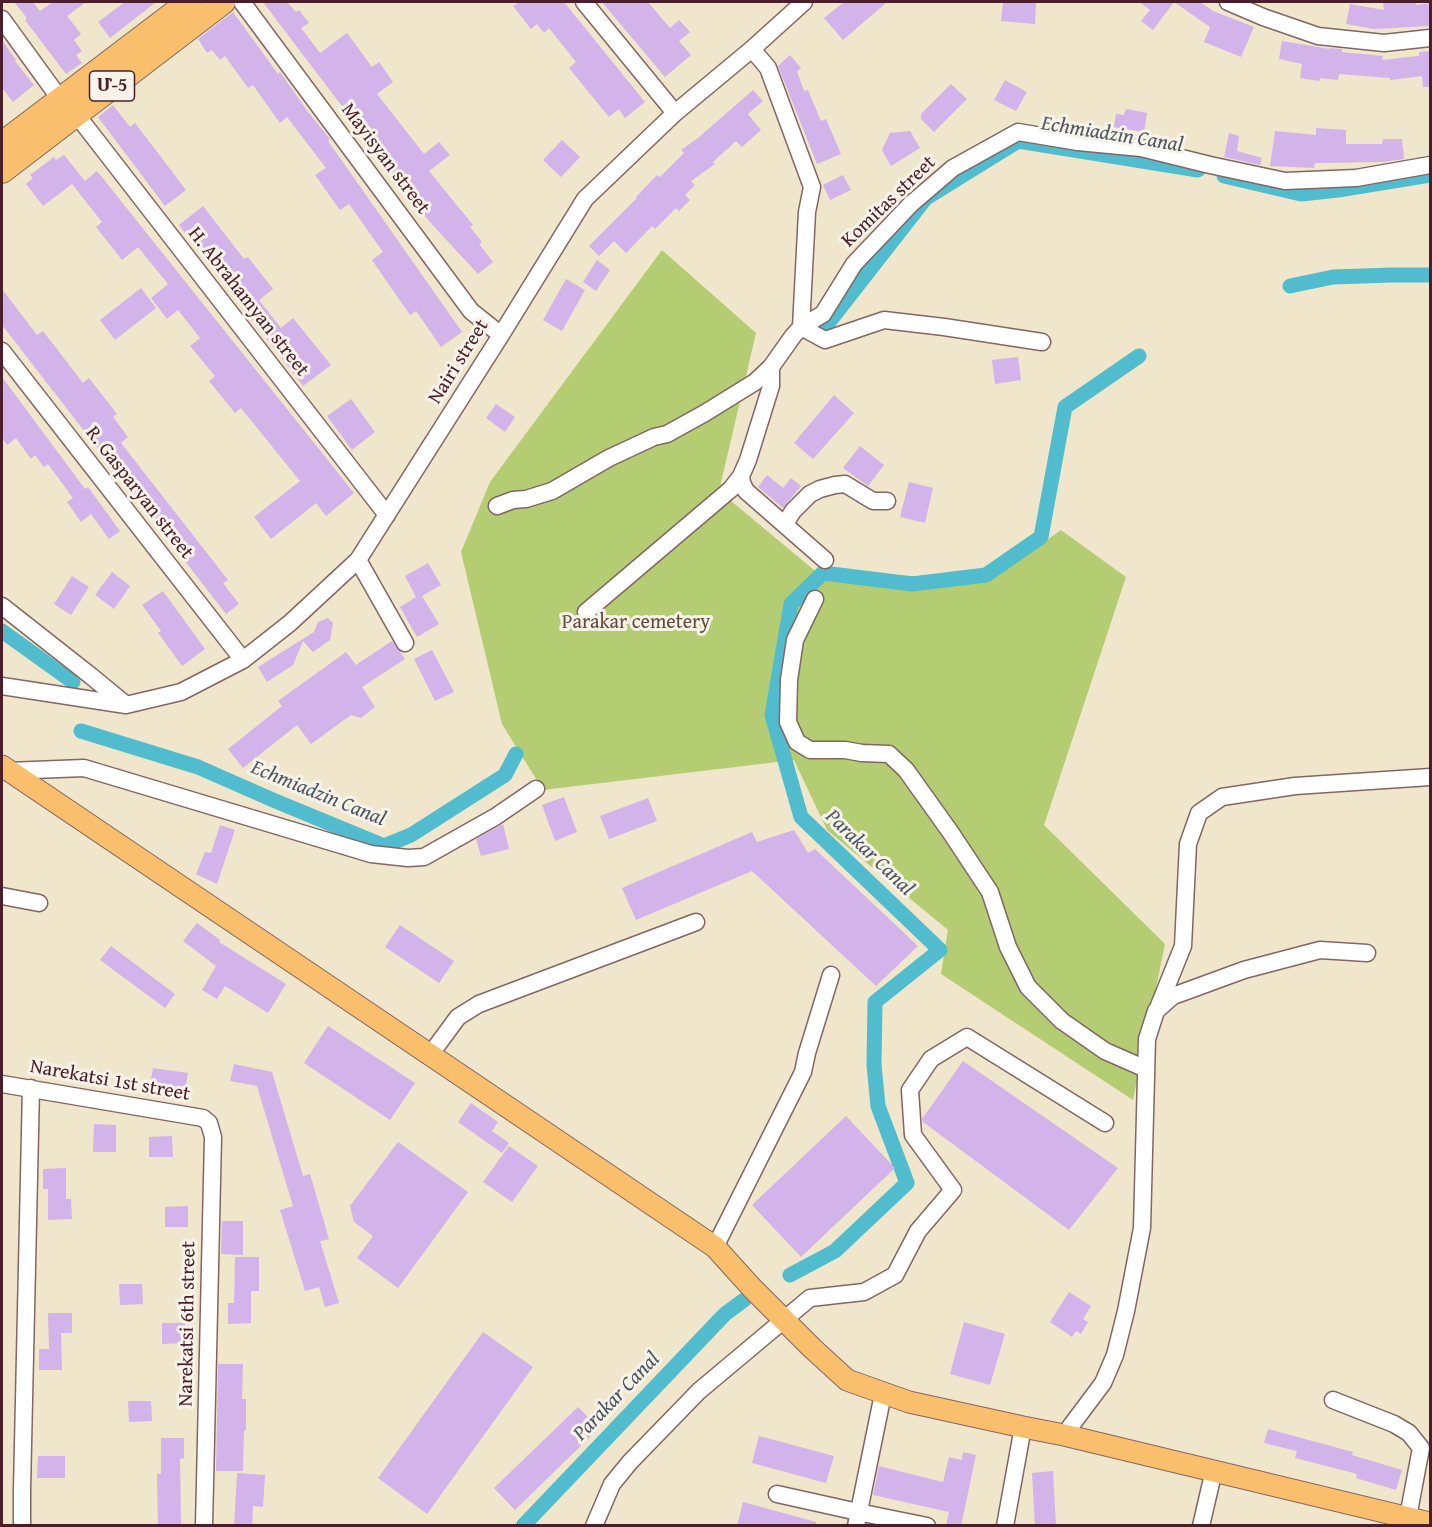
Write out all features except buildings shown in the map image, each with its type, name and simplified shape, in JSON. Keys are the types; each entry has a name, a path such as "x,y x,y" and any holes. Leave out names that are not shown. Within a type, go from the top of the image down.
{"highway":[{"name":"Մ-5","path":"2,171 68,106 189,2"},
{"name":"Մ-5","path":"2,144 68,106 223,2"}],"main road":[{"path":"5,768 715,1247 752,1288 847,1380 909,1402 1064,1435 1431,1523"}],"street":[{"name":"Mayisyan street","path":"242,2 471,311 501,335"},
{"path":"584,2 675,113"},
{"name":"Nairi street","path":"126,705 181,692 243,660 290,623 358,560 585,199 675,113 804,2"},
{"path":"1228,2 1267,9 1318,36 1384,43 1431,38"},
{"name":"H. Abrahamyan street","path":"2,19 387,515"},
{"path":"752,49 768,68 812,187 807,212 801,327 825,340 884,320 1042,342"},
{"name":"Komitas street","path":"771,367 801,327 823,315 854,264 911,204 953,168 1018,132 1141,148 1285,181 1356,178 1431,165"},
{"name":"R. Gasparyan street","path":"2,351 243,660"},
{"path":"586,612 731,489 741,476 771,386 771,367"},
{"path":"496,506 552,491 609,458 654,437 667,434 755,382 771,367"},
{"path":"741,476 746,490 825,560"},
{"path":"785,524 793,511 810,494 835,485 845,484 873,501 887,501"},
{"path":"358,560 405,643"},
{"path":"815,599 795,640 789,680 788,722 796,742 810,750 889,754 906,770 990,892 1008,947 1028,987 1062,1021 1105,1051 1146,1069"},
{"path":"2,606 126,705"},
{"path":"2,686 126,705"},
{"path":"5,768 84,768 371,854 408,858 424,857 447,845 495,817 536,789"},
{"path":"1064,1435 1103,1383 1115,1355 1126,1311 1142,1228 1147,1039 1183,946 1188,844 1199,813 1222,797 1295,786 1431,777"},
{"path":"2,896 39,903"},
{"path":"430,1055 458,1017 479,1004 696,922"},
{"path":"1156,1011 1173,996 1244,970 1287,958 1320,950 1367,954"},
{"path":"715,1247 803,1072 831,975"},
{"path":"594,1526 612,1484 630,1462 699,1391 810,1298 864,1292 895,1275 918,1231 953,1190 913,1135 910,1090 931,1059 967,1037 1105,1123"},
{"name":"Narekatsi 1st street","path":"2,1084 203,1118 208,1123"},
{"path":"22,1526 31,1088"},
{"name":"Narekatsi 6th street","path":"204,1526 213,1137 208,1123"},
{"path":"857,1519 883,1394"},
{"path":"1333,1400 1394,1424 1409,1433 1420,1448 1408,1517"},
{"path":"1005,1526 1023,1427"},
{"path":"1202,1526 1214,1470"},
{"path":"777,1494 857,1519 927,1526"}],"green space":[{"name":"Parakar cemetery","path":"662,250 756,333 719,491 814,570 989,581 1061,530 1126,577 1044,825 1165,944 1133,1100 941,974 948,930 827,830 794,760 543,790 502,724 461,552 490,482"}],"waterway":[{"name":"Echmiadzin Canal","path":"826,326 926,198 1018,141 1198,170"},
{"name":"Echmiadzin Canal","path":"1224,176 1301,194 1430,175"},
{"name":"Parakar Canal","path":"1290,286 1333,277 1430,275"},
{"name":"Parakar Canal","path":"790,1275 835,1251 907,1183 878,1106 874,1065 875,1002 940,950 801,817 772,715 791,604 823,573 912,584 986,575 1041,537 1065,407 1139,356"},
{"name":"Echmiadzin Canal","path":"2,631 73,682"},
{"name":"Echmiadzin Canal","path":"81,731 198,767 384,846 411,835 505,775 516,754"},
{"name":"Parakar Canal","path":"523,1526 725,1314 744,1300"}]}
